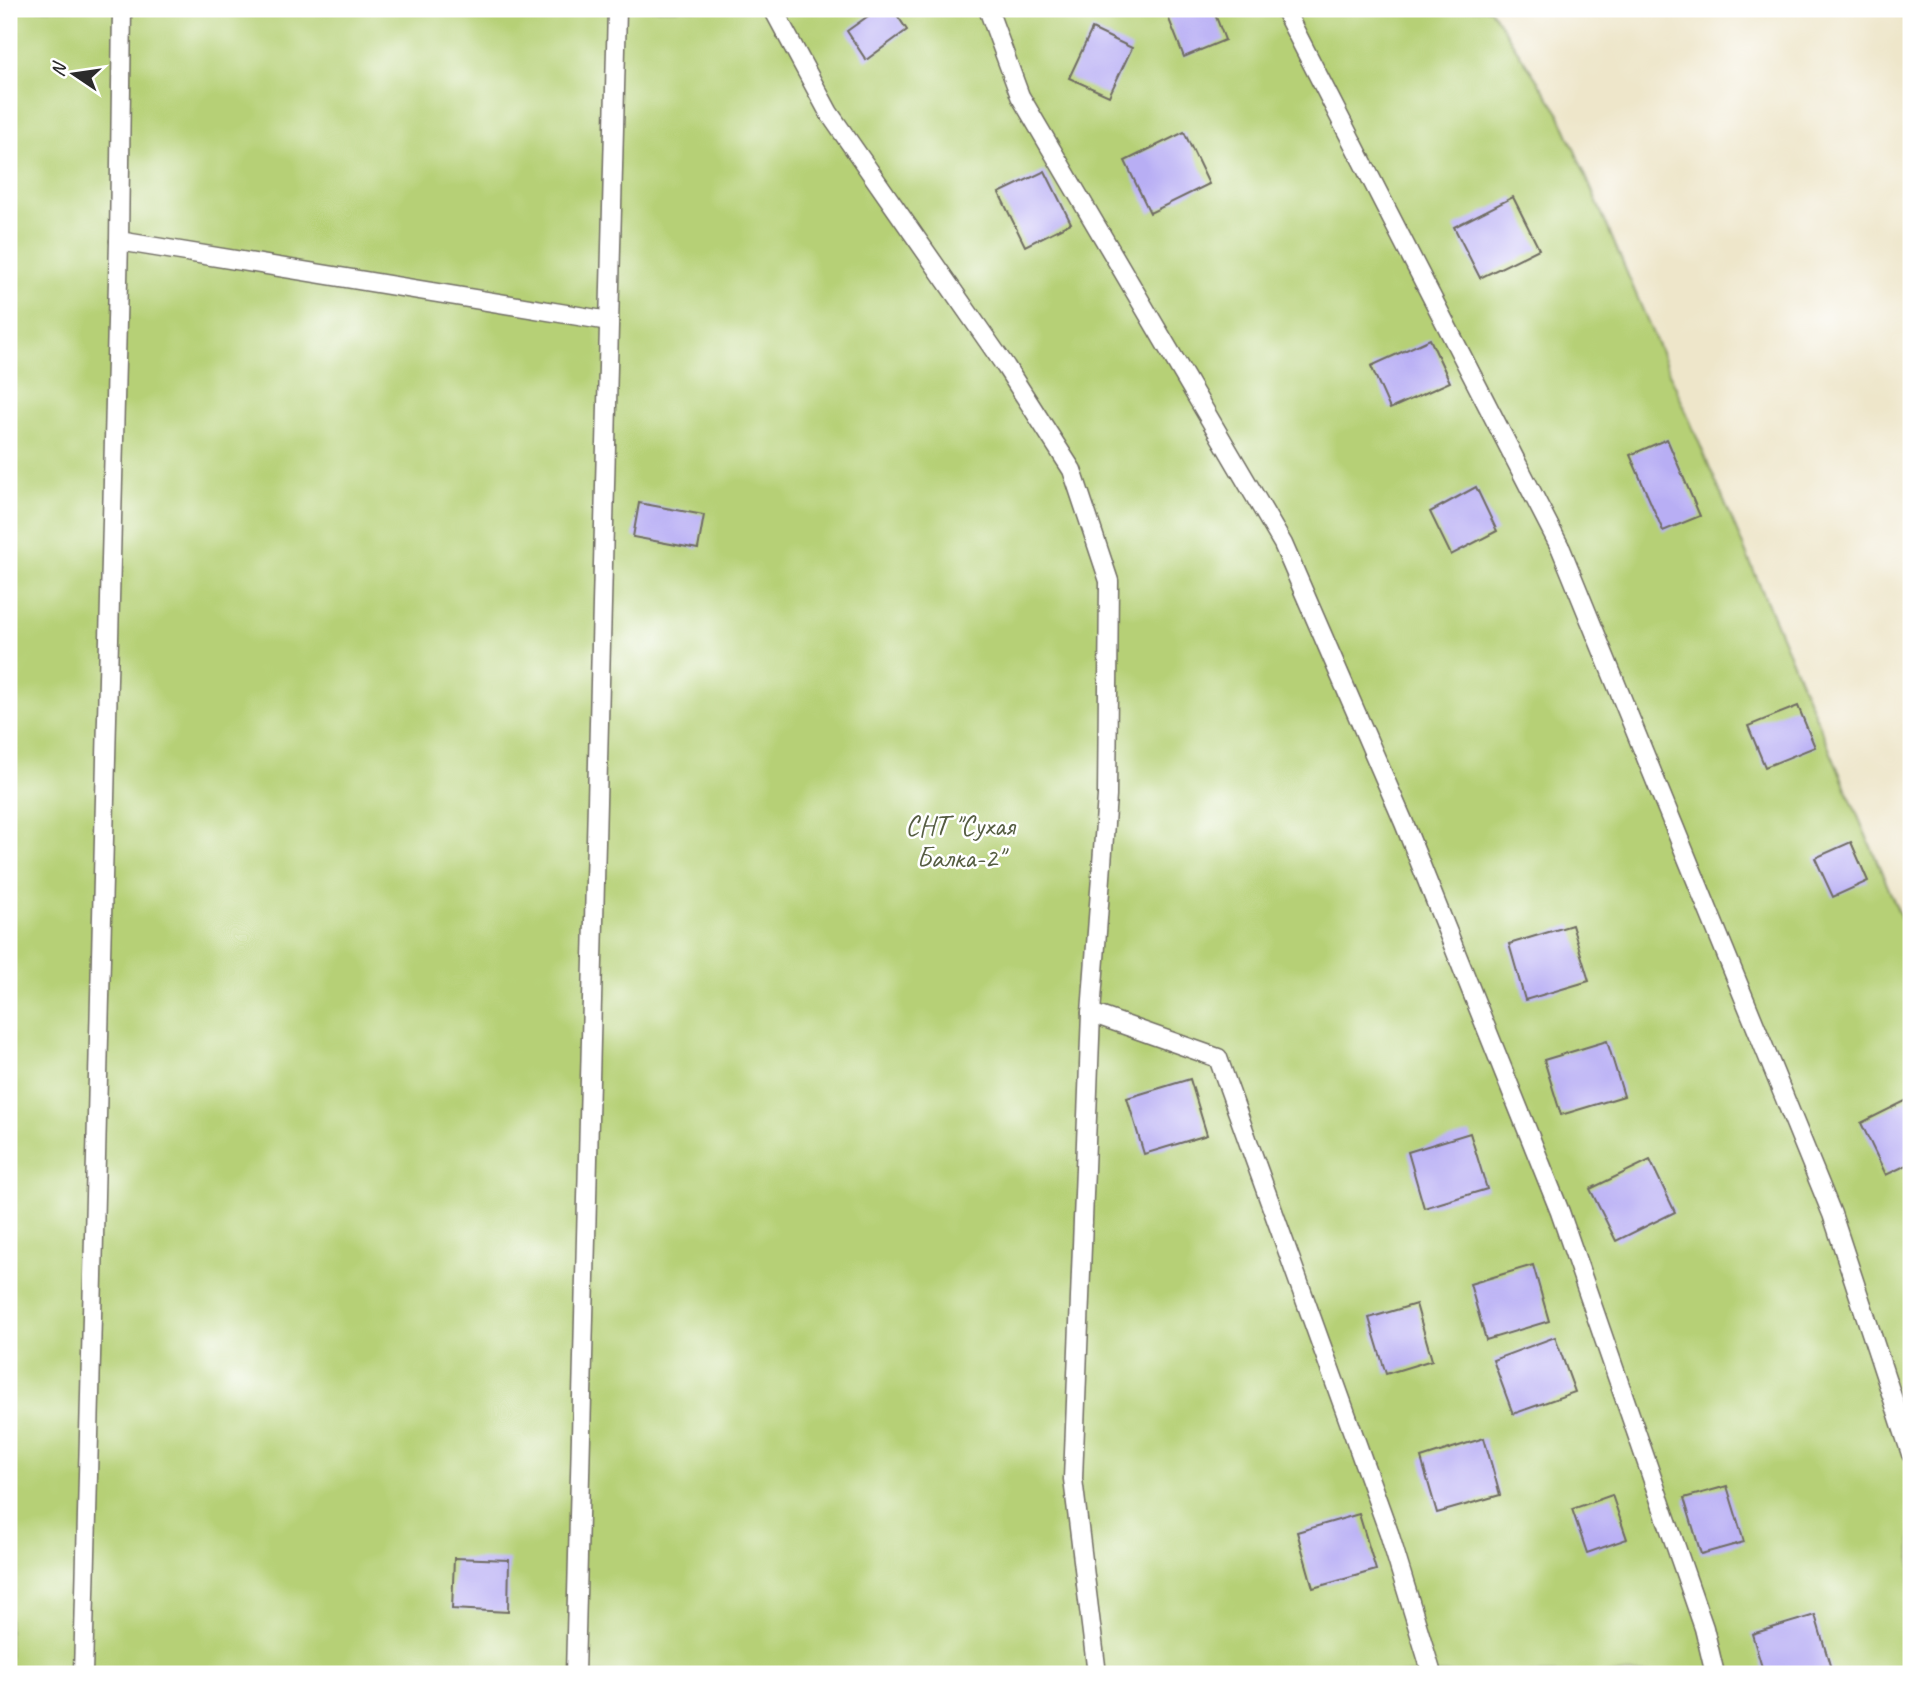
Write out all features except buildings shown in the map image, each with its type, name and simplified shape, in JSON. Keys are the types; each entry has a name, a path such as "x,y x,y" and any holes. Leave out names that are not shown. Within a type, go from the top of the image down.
{"lane":[{"path":"83,1674 119,241 122,9"},
{"path":"575,1674 617,9"},
{"path":"773,9 830,113 1006,367 1072,470 1109,581 1107,796 1091,1013 1073,1479 1097,1674"},
{"path":"988,9 1020,96 1283,544 1404,823 1560,1212 1704,1628 1715,1674"},
{"path":"1284,9 1561,550 1832,1214 1911,1454"},
{"path":"119,241 609,321"},
{"path":"1091,1013 1218,1058 1389,1533 1432,1674"}],"green space":[{"name":"СНТ \"Сухая Балка-2\"","path":"9,9 1490,9 1559,113 1911,941 1911,1674 9,1674"}]}
